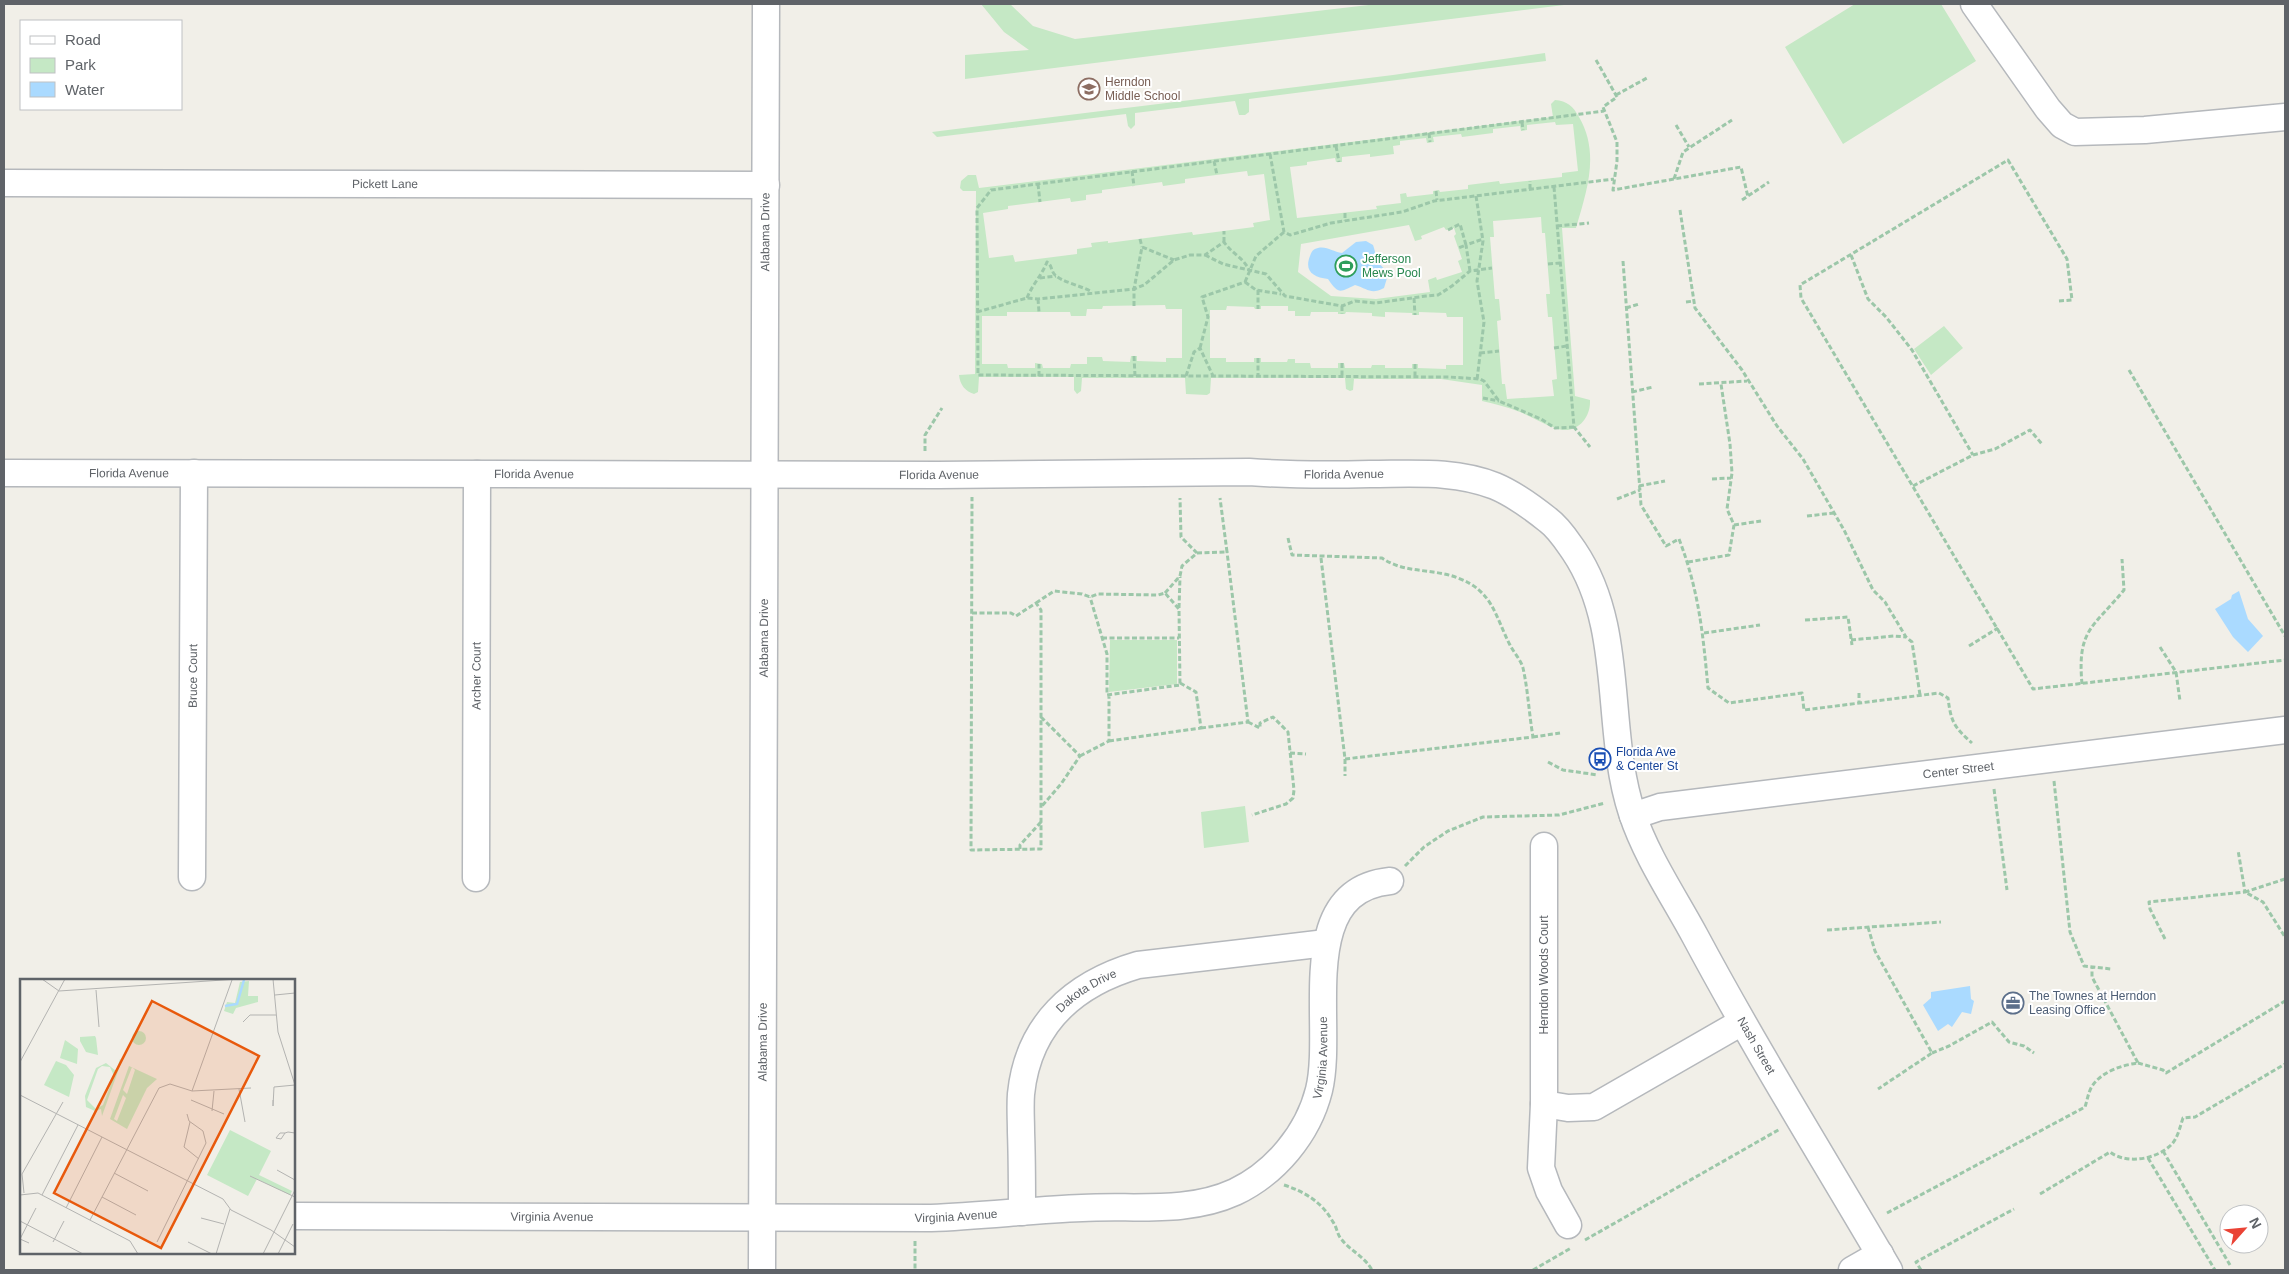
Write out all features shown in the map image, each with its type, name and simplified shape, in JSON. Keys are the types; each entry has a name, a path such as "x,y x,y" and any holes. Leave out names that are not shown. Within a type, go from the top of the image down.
{"street":[{"name":"Alabama Drive","path":"762,1270 766,4"},
{"path":"1974,4 2048,109 2062,125 2075,132 2145,130 2285,117"},
{"name":"Pickett Lane","path":"4,183 766,185"},
{"name":"Florida Avenue","path":"4,473 1441,474 1469,478 1497,487 1552,523 1586,570 1598,598 1604,627 1624,783 1633,816"},
{"name":"Bruce Court","path":"192,877 194,473"},
{"name":"Archer Court","path":"476,878 478,474"},
{"name":"Center Street","path":"1633,816 1660,807 2285,730"},
{"name":"Nash Street","path":"1633,816 1651,856 1742,1022 1884,1262"},
{"name":"Herndon Woods Court","path":"1544,846 1544,1104 1541,1168 1549,1191 1568,1225"},
{"name":"Virginia Avenue","path":"295,1216 931,1218 1082,1208 1180,1206 1216,1198 1235,1192 1260,1177 1280,1159 1296,1139 1310,1115 1318,1091 1323,1065 1326,942 1337,913 1346,899 1359,889 1374,883 1390,881"},
{"name":"Dakota Drive","path":"1022,1212 1021,1095 1025,1070 1034,1046 1048,1022 1064,1003 1085,987 1111,973 1138,965 1326,942"},
{"path":"1544,1104 1568,1108 1594,1107 1742,1022"},
{"path":"1852,1270 1884,1262"}],"path":[{"path":"1596,60 1618,97 1603,107 1617,142 1613,190 1741,167 1748,197"},
{"path":"1616,95 1647,78"},
{"path":"1499,402 1484,381 1449,377 978,375 977,208 991,190 1604,111"},
{"path":"1674,179 1683,152 1732,120"},
{"path":"1522,122 1523,130"},
{"path":"1676,125 1688,147"},
{"path":"1429,133 1430,142"},
{"path":"1336,146 1339,162"},
{"path":"1270,154 1284,232 1290,236 1345,221 1402,212 1422,203 1437,200 1614,179"},
{"path":"2059,301 2072,300 2067,259 2008,160 1800,286 1802,298 2033,689 2285,660"},
{"path":"1214,161 1217,175"},
{"path":"1132,171 1134,186"},
{"path":"1530,181 1530,190"},
{"path":"1742,200 1769,182"},
{"path":"1038,184 1040,202"},
{"path":"1554,187 1574,427 1590,447"},
{"path":"1436,190 1437,200"},
{"path":"1476,196 1483,239 1477,281 1484,322 1477,380"},
{"path":"1680,210 1696,308 1742,370 1747,381 1802,459 1834,513 1873,590 1885,602 1906,637 1912,642 1920,695"},
{"path":"1345,213 1345,221"},
{"path":"1557,226 1589,223"},
{"path":"1448,230 1460,224 1470,271"},
{"path":"1224,231 1224,242 1230,252 1244,260 1250,270"},
{"path":"1246,282 1256,256 1284,232"},
{"path":"1134,306 1134,289 1142,247 1140,239"},
{"path":"1458,248 1483,239"},
{"path":"1205,255 1224,242"},
{"path":"1142,247 1174,260"},
{"path":"977,312 1027,298 1038,299 1134,289 1144,285 1174,260 1190,255 1205,255 1223,264 1266,274 1281,294"},
{"path":"1851,255 1868,299 1886,317 1912,350 1973,455"},
{"path":"1027,298 1047,260 1057,276"},
{"path":"1622,261 1641,505 1666,546 1679,539 1688,562 1697,592 1704,633 1708,688 1729,702 1802,693 1804,710 1920,695 1944,694 1948,698 1952,722 1972,743"},
{"path":"1548,264 1560,263"},
{"path":"1246,282 1258,290 1342,306 1355,301 1376,303 1438,295 1461,280 1470,271 1492,268"},
{"path":"1039,278 1057,276 1093,293"},
{"path":"1213,376 1200,348 1208,317 1202,297 1246,282"},
{"path":"1258,290 1258,309"},
{"path":"1414,298 1415,315"},
{"path":"1038,299 1039,312"},
{"path":"1686,302 1694,301"},
{"path":"1626,308 1639,304"},
{"path":"1342,306 1342,314"},
{"path":"1554,348 1567,346"},
{"path":"1186,376 1194,352 1200,348"},
{"path":"1480,353 1499,352"},
{"path":"1134,356 1135,376"},
{"path":"1258,358 1258,376"},
{"path":"1342,363 1342,376"},
{"path":"1038,376 1039,364"},
{"path":"1415,364 1415,377"},
{"path":"2129,370 2285,636"},
{"path":"1699,384 1747,381"},
{"path":"1688,562 1729,555 1734,525 1727,509 1731,478 1730,444 1721,384"},
{"path":"1632,392 1653,387"},
{"path":"1483,398 1499,402 1541,419 1556,428 1574,427"},
{"path":"925,451 925,436 934,418 942,408"},
{"path":"1913,486 1973,455 1995,448 2030,430 2042,444"},
{"path":"1712,479 1731,478"},
{"path":"1617,500 1639,488 1665,481"},
{"path":"972,497 972,850 1041,849 1041,610 1036,603"},
{"path":"1180,498 1181,538 1197,553"},
{"path":"1220,498 1248,722"},
{"path":"1807,516 1834,513"},
{"path":"1734,525 1761,521"},
{"path":"1288,538 1292,556 1382,558 1393,566 1416,571 1438,572 1472,584 1487,597 1498,614 1509,644 1522,667 1533,736"},
{"path":"1108,695 1180,685 1179,609 1182,566 1197,553 1227,552"},
{"path":"1321,558 1346,776"},
{"path":"2082,684 2080,666 2083,644 2090,627 2124,590 2122,559"},
{"path":"972,613 1011,613 1016,616 1054,591 1082,594 1090,597 1098,594 1158,595 1165,593 1180,576"},
{"path":"1165,593 1179,609"},
{"path":"1090,597 1107,654 1110,741"},
{"path":"1805,620 1848,617 1852,644"},
{"path":"1704,633 1760,626"},
{"path":"1969,646 1998,628"},
{"path":"1851,640 1894,636 1906,637"},
{"path":"1102,638 1179,638"},
{"path":"2160,647 2176,672 2180,701"},
{"path":"1180,682 1196,692 1201,728"},
{"path":"1859,694 1859,702"},
{"path":"1041,717 1080,756"},
{"path":"1042,806 1061,784 1080,756 1110,741 1248,722 1260,728 1260,723 1273,717 1288,732 1294,798 1286,804 1252,815"},
{"path":"1345,759 1560,733"},
{"path":"1290,753 1306,754"},
{"path":"1548,762 1563,770 1598,775"},
{"path":"2053,782 2070,932 2084,966 2111,969"},
{"path":"1994,789 2007,890"},
{"path":"1390,881 1424,847 1456,827 1483,818 1559,815 1605,803"},
{"path":"1020,850 1020,845 1041,822"},
{"path":"2238,850 2245,892"},
{"path":"2166,939 2150,909 2149,902 2245,892 2285,879"},
{"path":"2245,892 2263,902 2285,938"},
{"path":"1827,930 1941,922"},
{"path":"1868,927 1875,952 1932,1053"},
{"path":"2092,966 2092,977 2138,1063"},
{"path":"1887,1213 1984,1163 2085,1107 2090,1090 2099,1079 2124,1065 2138,1063 2166,1073 2285,1001"},
{"path":"1878,1088 1932,1053 1949,1046 1992,1022 2009,1042 2024,1046 2034,1053"},
{"path":"2040,1194 2110,1152 2115,1156 2132,1159 2148,1158 2162,1151 2172,1144 2183,1118 2195,1117 2285,1064"},
{"path":"1533,1270 1788,1125"},
{"path":"2162,1151 2230,1265"},
{"path":"2148,1158 2215,1270"},
{"path":"1260,1177 1305,1193 1320,1204 1334,1222 1340,1238 1369,1264 1372,1270"},
{"path":"1921,1270 1916,1262 2014,1210"},
{"path":"915,1239 916,1270"}],"green space":[{"path":"981,4 1010,4 1033,26 1075,39 1377,4 1572,4 965,79 965,55 1029,50 1004,32"},
{"path":"1855,4 1941,4 1976,61 1843,144 1785,47"},
{"path":"1545,53 1546,61 1249,99 1249,112 1245,115 1239,115 1235,101 1135,113 1135,125 1131,129 1128,126 1126,114 937,137 932,132 1393,75"},
{"path":"1555,100 1559,101 1566,103 1574,110 1579,117 1589,144 1590,172 1576,228 1562,228 1575,396 1590,400 1588,414 1575,428 1562,430 1555,428 1520,412 1482,401 1482,385 1441,379 1354,379 1353,390 1350,391 1346,389 1345,378 1211,378 1210,393 1207,395 1186,394 1185,378 1082,378 1081,391 1077,394 1074,390 1074,377 979,377 978,392 974,394 962,385 959,375 975,374 976,191 963,191 960,188 961,181 968,175 976,175 979,188 1553,117 1551,104","holes":["1555,122 1556,125 1573,124 1578,171 1562,173 1562,177 1500,184 1499,181 1468,185 1468,189 1440,192 1439,190 1433,191 1433,194 1407,197 1406,193 1400,194 1401,203 1376,206 1377,209 1297,218 1290,167 1307,165 1307,162 1335,158 1336,162 1342,162 1342,157 1370,154 1370,157 1394,154 1393,146 1400,145 1400,141 1426,138 1427,143 1434,142 1433,137 1461,134 1462,137 1493,133 1493,129 1520,126 1521,131 1527,130 1527,125","1247,171 1248,176 1264,174 1270,220 1253,223 1254,227 1193,235 1192,232 1108,243 1108,241 1091,243 1092,247 1077,249 1077,254 1015,262 1013,255 989,258 983,213 1008,209 1008,206 1070,198 1071,202 1086,200 1086,195 1102,193 1102,190 1162,182 1163,186 1185,183 1185,179","1541,217 1542,233 1545,233 1550,294 1546,294 1548,317 1552,317 1557,379 1552,380 1554,396 1507,399 1505,384 1502,384 1497,321 1501,320 1499,299 1495,299 1490,237 1494,237 1493,221","1409,225 1415,241 1422,239 1421,236 1444,227 1446,230 1454,228 1456,234 1454,236 1462,259 1458,261 1462,272 1437,280 1436,277 1428,280 1430,292 1376,299 1331,296 1298,272 1301,244","1165,305 1166,309 1182,309 1182,358 1166,358 1166,362 1137,361 1137,356 1131,356 1130,362 1103,361 1102,357 1087,357 1087,364 1071,364 1070,368 1043,368 1042,364 1035,363 1035,368 1008,368 1007,364 982,364 982,316 1007,316 1007,312 1070,312 1071,316 1086,316 1087,309 1102,309 1103,306","1227,306 1254,307 1255,309 1261,309 1261,306 1288,306 1288,311 1295,311 1295,316 1310,316 1311,312 1338,312 1338,314 1345,314 1346,312 1372,313 1372,316 1385,317 1385,312 1412,313 1412,315 1419,315 1419,312 1446,313 1447,317 1463,317 1463,365 1446,365 1446,369 1418,368 1418,364 1412,364 1412,368 1385,368 1385,365 1372,365 1371,368 1345,368 1344,363 1338,363 1338,368 1311,368 1310,363 1295,363 1295,359 1288,359 1287,362 1261,362 1261,358 1254,358 1254,362 1226,362 1226,358 1210,358 1210,310 1226,310"]},
{"path":"1944,326 1963,348 1931,375 1914,349"},
{"path":"1110,640 1177,640 1177,684 1109,692"},
{"path":"1245,806 1249,842 1204,848 1201,812"}],"water":[{"name":"Jefferson Mews Pool","path":"1366,241 1373,245 1378,262 1387,273 1384,288 1380,290 1370,291 1355,285 1340,291 1328,279 1314,275 1309,269 1308,261 1315,249 1324,248 1342,253 1356,242"},
{"path":"2239,591 2248,619 2263,636 2248,652 2233,637 2215,609 2231,599 2232,595"},
{"path":"1970,986 1971,999 1974,1001 1971,1014 1962,1012 1952,1027 1948,1024 1938,1031 1923,1005 1931,998 1931,992"}],"place":[{"name":"Herndon Middle School","path":"1089,89"},
{"name":"Jefferson Mews Pool","path":"1346,266"},
{"name":"Florida Ave & Center St","path":"1600,759"},
{"name":"The Townes at Herndon Leasing Office","path":"2013,1003"}]}
